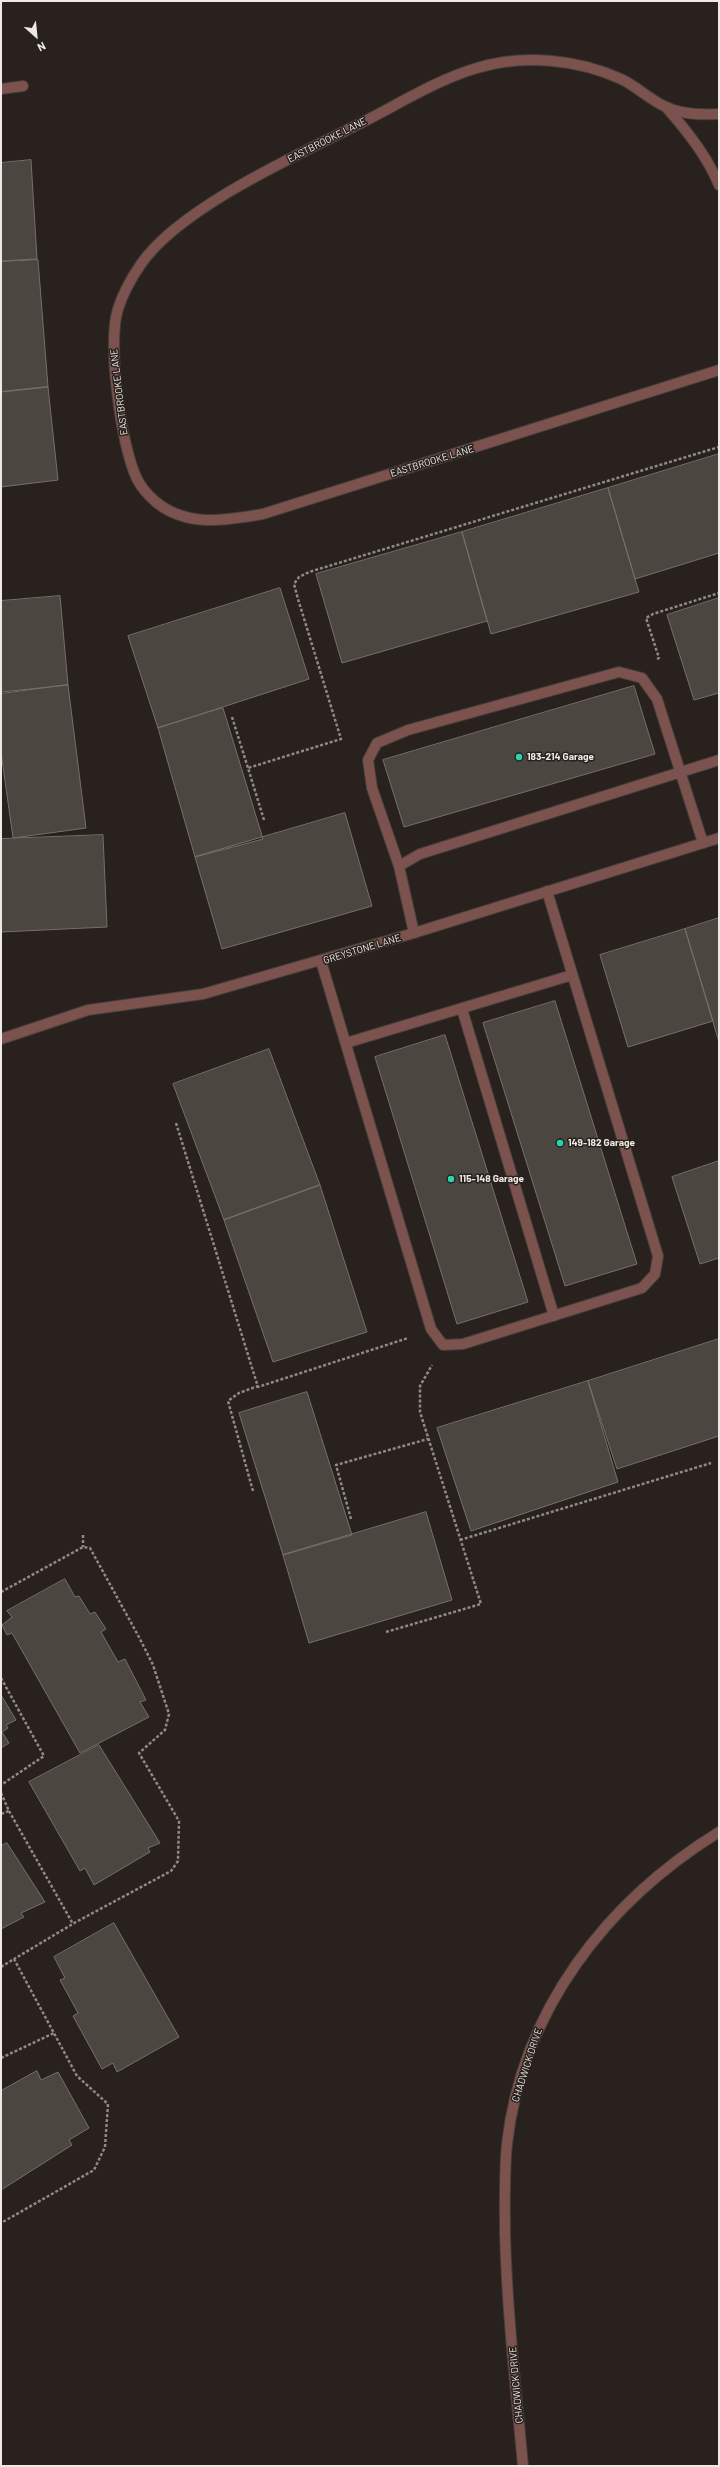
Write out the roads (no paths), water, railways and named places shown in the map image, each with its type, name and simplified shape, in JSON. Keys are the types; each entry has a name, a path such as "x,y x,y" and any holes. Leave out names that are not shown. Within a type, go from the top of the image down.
{"street":[{"name":"EASTBROOKE LANE","path":"719,114 704,115 666,107 624,81 602,71 577,64 525,60 501,62 476,68 434,85 272,168 219,200 162,241 142,262 117,310 113,356 125,444 137,478 156,502 186,517 220,521 263,514 719,370"},
{"path":"1,88 23,86"},
{"path":"666,107 693,141 719,185"},
{"path":"414,933 399,866 372,788 368,760 377,743 408,730 619,672 642,678 657,699 703,843"},
{"path":"399,866 420,854 719,760"},
{"name":"GREYSTONE LANE","path":"1,1039 88,1010 203,994 321,961 719,838"},
{"path":"321,961 432,1329 443,1345 463,1344 554,1316 642,1288 655,1274 658,1256 547,891"},
{"path":"346,1043 572,975"},
{"path":"462,1009 554,1316"},
{"name":"CHADWICK DRIVE","path":"523,2466 506,2280 504,2184 507,2143 512,2116 526,2063 543,2019 568,1973 616,1915 644,1886 692,1849 719,1832"}],"place":[{"name":"183-214 Garage","path":"519,757"},
{"name":"149-182 Garage","path":"560,1143"},
{"name":"115-148 Garage","path":"451,1179"}]}
